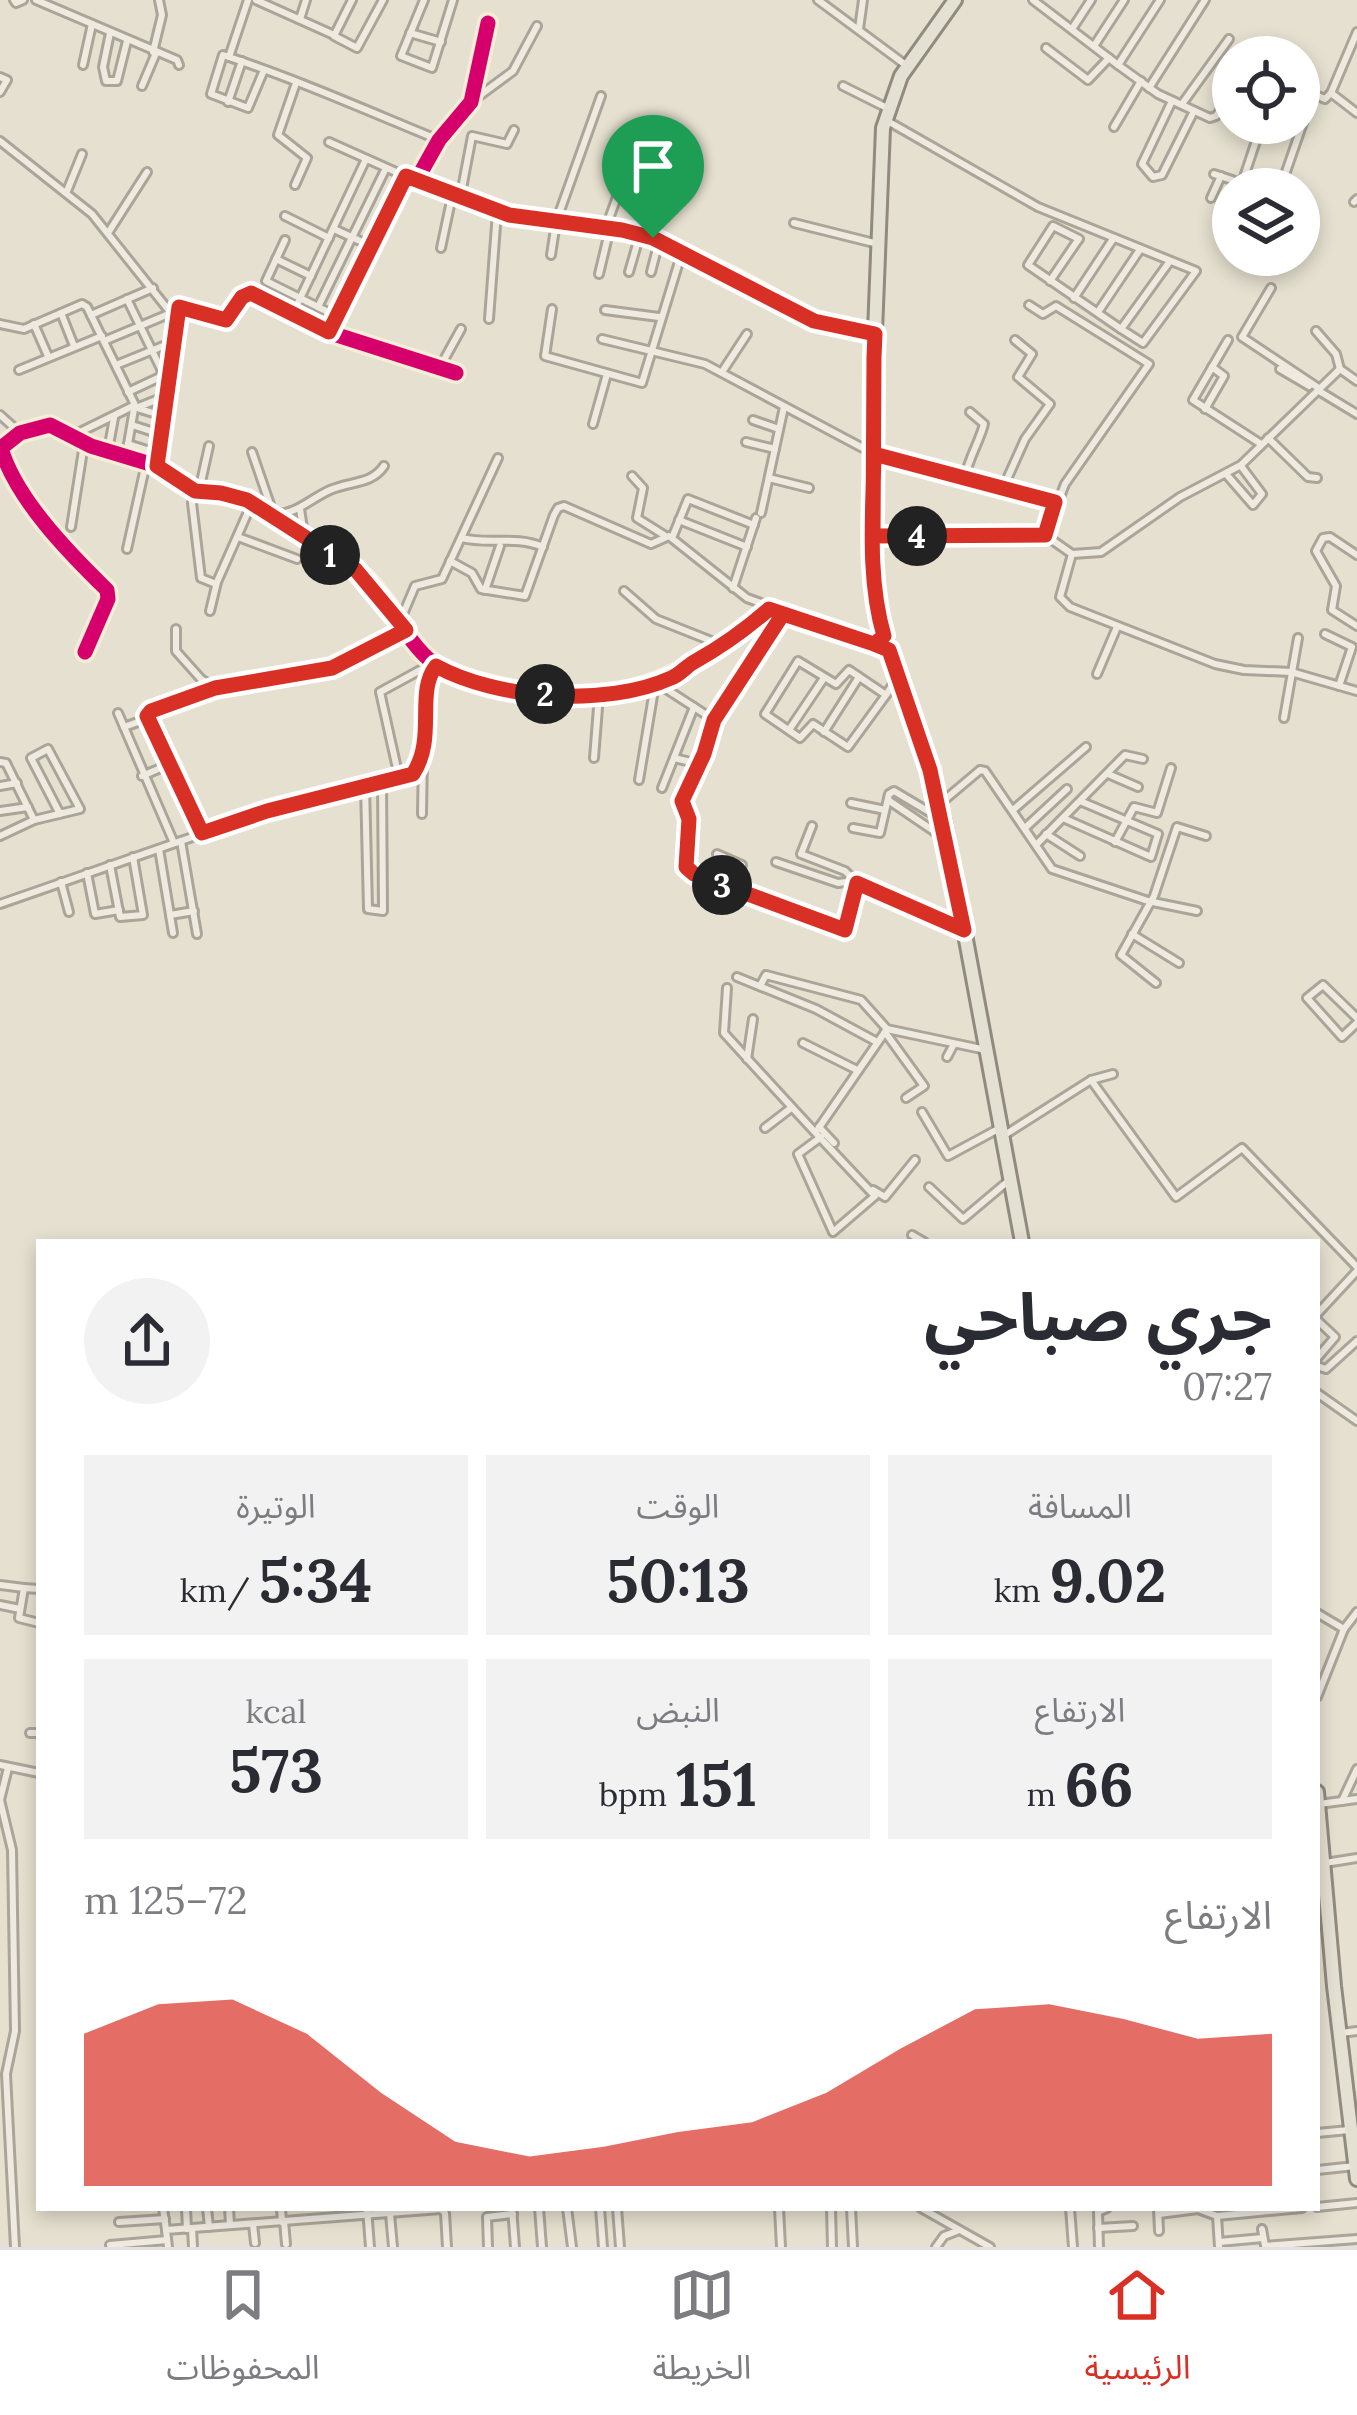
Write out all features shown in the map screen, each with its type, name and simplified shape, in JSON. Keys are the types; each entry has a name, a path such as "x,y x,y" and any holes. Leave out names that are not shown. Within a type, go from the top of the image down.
{"main road":[{"path":"955,0 907,66 886,113 875,334 875,593 882,643 899,675 944,821 1021,1239"},
{"path":"1320,1820 1323,1947 1351,2077 1356,2173"}],"street":[{"path":"14,0 23,0"},
{"path":"36,0 177,60 179,65"},
{"path":"56,9 61,0"},
{"path":"142,86 162,12 159,0"},
{"path":"230,57 252,0 358,47 383,0"},
{"path":"300,19 306,0"},
{"path":"334,35 352,0"},
{"path":"424,0 401,54 405,60 433,68 453,0"},
{"path":"818,0 907,66"},
{"path":"859,29 863,0"},
{"path":"1034,0 1149,88 1212,116"},
{"path":"1072,29 1091,0"},
{"path":"1094,46 1124,0"},
{"path":"1118,65 1160,0"},
{"path":"1149,88 1205,0"},
{"path":"471,102 488,23"},
{"path":"83,65 92,24"},
{"path":"416,181 439,140 471,102 513,71 536,26"},
{"path":"1320,97 1325,99 1331,93 1357,32"},
{"path":"110,33 103,67 106,81 117,80 127,40"},
{"path":"410,33 441,42"},
{"path":"1046,47 1089,80 1109,58"},
{"path":"264,70 248,108 210,92 221,56 230,57 242,61 439,140"},
{"path":"1194,111 1163,173 1150,176 1142,164 1176,103 1212,60"},
{"path":"228,102 242,61"},
{"path":"0,77 8,80 0,92"},
{"path":"1114,127 1141,81"},
{"path":"295,185 307,158 278,135 296,83"},
{"path":"843,86 1016,196 1196,272 1148,342 1143,344 1028,264 1052,227 1079,239"},
{"path":"1331,93 1357,112"},
{"path":"551,254 556,221 601,96"},
{"path":"440,248 472,136 507,144 514,130"},
{"path":"0,141 67,191 108,232 174,316 157,466"},
{"path":"328,142 497,212 640,234 814,321 875,334"},
{"path":"67,191 82,154"},
{"path":"298,302 366,159"},
{"path":"318,307 386,168"},
{"path":"108,232 147,172"},
{"path":"329,332 406,176"},
{"path":"599,274 625,176"},
{"path":"1210,198 1212,191"},
{"path":"489,320 497,212"},
{"path":"285,216 329,238"},
{"path":"794,223 878,244"},
{"path":"1050,281 1086,228"},
{"path":"334,229 371,246"},
{"path":"629,272 640,234"},
{"path":"1074,298 1113,239"},
{"path":"285,240 266,280 298,302 338,317"},
{"path":"651,272 659,241"},
{"path":"1098,312 1140,250"},
{"path":"552,309 544,354 642,383 682,251"},
{"path":"275,259 311,276"},
{"path":"1121,329 1170,261"},
{"path":"91,315 153,288"},
{"path":"1271,288 1242,337 1318,390"},
{"path":"19,370 74,346 174,316 182,306 228,319 242,297 251,293 329,332 456,373"},
{"path":"128,299 162,375 128,392"},
{"path":"0,323 22,329 83,304 134,408 127,447 156,453"},
{"path":"1029,305 1043,314 1056,306 1149,364 1055,502 1045,535"},
{"path":"604,310 659,317"},
{"path":"61,313 74,346"},
{"path":"34,325 48,356"},
{"path":"440,367 460,329"},
{"path":"1316,331 1332,347 1340,369 1357,381"},
{"path":"722,372 747,334"},
{"path":"602,339 690,359 722,372 874,454 1055,502"},
{"path":"1003,488 1025,439 1049,404 1018,376 1032,354 1015,340"},
{"path":"1228,340 1193,398 1264,441 1308,477 1317,478"},
{"path":"116,365 173,342"},
{"path":"1205,409 1224,376 1212,367"},
{"path":"1280,369 1357,414"},
{"path":"873,536 1045,535 1072,554 1101,552 1180,497 1241,465 1340,369"},
{"path":"593,424 608,374"},
{"path":"72,436 166,396"},
{"path":"734,588 769,478 784,407"},
{"path":"134,408 160,415"},
{"path":"965,477 984,424 970,412"},
{"path":"0,415 20,433"},
{"path":"109,445 114,418"},
{"path":"753,420 779,429"},
{"path":"86,652 107,590 61,545 11,472 1,448 20,433 50,425 84,444 157,466 197,491 221,493 273,515 360,573 435,667"},
{"path":"132,425 160,434"},
{"path":"746,442 775,449"},
{"path":"71,527 84,444"},
{"path":"209,446 192,503 201,578 216,584"},
{"path":"252,452 273,515"},
{"path":"401,619 415,586 440,581 498,458"},
{"path":"128,549 146,463"},
{"path":"1226,474 1247,502 1254,504 1262,494 1241,465"},
{"path":"273,515 300,508 329,490 374,478 384,466"},
{"path":"0,478 11,472"},
{"path":"632,476 644,488 637,518 734,588 769,609 882,643"},
{"path":"769,478 808,488"},
{"path":"450,561 470,571 479,588 525,596 560,506 651,544 668,537 689,499 757,518"},
{"path":"210,611 216,584 252,503"},
{"path":"300,508 304,538"},
{"path":"679,520 747,547"},
{"path":"238,537 297,559"},
{"path":"1357,555 1330,537 1323,538 1316,551 1336,586 1332,610 1357,626"},
{"path":"462,538 518,539 543,547"},
{"path":"485,590 500,546"},
{"path":"1072,554 1062,602 1234,669 1291,672 1357,691"},
{"path":"624,591 656,619 724,646"},
{"path":"396,764 380,692 424,668 514,690 599,695 677,676 769,609"},
{"path":"783,614 714,720 681,805 689,819 686,867 845,930 856,882"},
{"path":"1097,674 1117,627"},
{"path":"176,629 176,651 201,679 218,688"},
{"path":"124,727 193,694 332,668 406,630"},
{"path":"1325,634 1354,648 1339,686"},
{"path":"1284,718 1298,638"},
{"path":"886,695 847,670 837,684 800,662 765,714 801,738 813,724 850,747 886,695 899,675"},
{"path":"422,814 429,720 426,682 435,667"},
{"path":"824,732 860,677"},
{"path":"788,731 824,678"},
{"path":"656,683 714,720"},
{"path":"638,780 656,683"},
{"path":"593,758 599,695"},
{"path":"662,788 694,707"},
{"path":"118,713 142,776 177,842 197,934"},
{"path":"147,716 202,833"},
{"path":"1013,810 1086,747"},
{"path":"0,836 34,820 80,810 47,749 31,758 60,814"},
{"path":"1036,845 1126,754 1142,759"},
{"path":"0,904 267,811 413,774 423,757"},
{"path":"674,758 699,764"},
{"path":"0,762 7,763 34,820"},
{"path":"142,776 170,764"},
{"path":"1114,842 1134,807 1156,813 1171,768"},
{"path":"939,804 983,770 1053,870 1148,901 1197,910"},
{"path":"1107,774 1138,787"},
{"path":"364,785 368,909 383,911 382,781"},
{"path":"0,786 17,783"},
{"path":"1025,828 1067,789"},
{"path":"853,829 879,834 890,793 896,792 944,821"},
{"path":"888,800 947,840"},
{"path":"1063,818 1151,857 1159,836 1080,801"},
{"path":"851,802 885,811"},
{"path":"0,812 28,807"},
{"path":"812,826 801,854 848,872 856,882"},
{"path":"1156,983 1121,957 1154,896 1178,826 1206,836"},
{"path":"1046,834 1080,856"},
{"path":"159,848 173,932"},
{"path":"367,849 385,849"},
{"path":"717,854 742,865 733,889"},
{"path":"110,865 122,918 143,914 134,857"},
{"path":"776,862 838,883 856,882 964,930"},
{"path":"87,873 95,914 119,910"},
{"path":"61,882 70,912"},
{"path":"170,916 194,911"},
{"path":"1132,934 1179,963"},
{"path":"760,986 766,975 861,1000 924,1086 906,1098"},
{"path":"737,976 816,1009 877,1042"},
{"path":"1323,985 1357,1021 1342,1036 1306,998 1323,985"},
{"path":"727,988 724,1032 791,1108 883,1198 915,1160"},
{"path":"747,1059 753,1019"},
{"path":"886,1030 986,1050"},
{"path":"819,1132 875,1196 833,1232 798,1154 819,1132 886,1030"},
{"path":"803,1043 857,1070"},
{"path":"947,1057 955,1044"},
{"path":"937,1163 1091,1080 1114,1074"},
{"path":"1091,1080 1176,1197 1242,1148 1325,1232 1356,1271 1320,1313"},
{"path":"765,1128 791,1108"},
{"path":"922,1112 948,1156"},
{"path":"929,1187 963,1219 1011,1179"},
{"path":"912,1234 920,1239"},
{"path":"1320,1320 1335,1337 1320,1358"},
{"path":"1320,1364 1326,1369 1357,1341"},
{"path":"1320,1396 1357,1421"},
{"path":"0,1586 36,1589"},
{"path":"24,1588 19,1618 36,1622"},
{"path":"0,1605 21,1609"},
{"path":"1320,1689 1344,1629 1357,1612"},
{"path":"1320,1615 1344,1629"},
{"path":"15,2247 6,2074 14,2031 12,1850 0,1800 4,1766 36,1772"},
{"path":"1342,1801 1357,1768"},
{"path":"1320,1798 1357,1799"},
{"path":"1324,1863 1357,1858"},
{"path":"1341,2033 1357,2031"},
{"path":"1320,2132 1353,2124"},
{"path":"1320,2170 1356,2173"},
{"path":"1320,2206 1357,2203"},
{"path":"110,2245 167,2244 164,2211"},
{"path":"186,2211 193,2247"},
{"path":"207,2211 209,2227"},
{"path":"229,2211 230,2225"},
{"path":"281,2211 286,2244"},
{"path":"304,2211 305,2220"},
{"path":"166,2230 399,2211"},
{"path":"445,2211 447,2247"},
{"path":"488,2247 486,2218 512,2211 515,2247"},
{"path":"539,2211 542,2247"},
{"path":"567,2211 572,2247"},
{"path":"600,2211 603,2247"},
{"path":"616,2211 620,2247"},
{"path":"778,2211 782,2247"},
{"path":"830,2211 832,2247"},
{"path":"850,2211 853,2247"},
{"path":"926,2211 990,2247"},
{"path":"1070,2211 1073,2247"},
{"path":"1099,2211 1099,2247"},
{"path":"1158,2211 1175,2211 1159,2230 1158,2211"},
{"path":"1205,2211 1216,2216 1270,2211"},
{"path":"367,2212 370,2247"},
{"path":"390,2214 393,2247"},
{"path":"1216,2216 1218,2245 1263,2234 1268,2246 1357,2239"},
{"path":"119,2222 165,2219"},
{"path":"253,2224 255,2243"},
{"path":"1098,2228 1133,2226"},
{"path":"936,2247 944,2236 960,2230"},
{"path":"971,2247 972,2237"}],"cycle path":[{"path":"488,23 471,102 439,140 416,181 509,215 645,235 814,321 876,334"},
{"path":"85,652 108,599 107,590 31,506 1,448 20,433 50,425 91,446 157,466 179,307 227,319 242,297 251,293 337,335 456,373"},
{"path":"157,466 190,489 242,498 267,511 368,581 432,662 456,675 501,687 578,696 646,685 707,656 769,609"}],"route":[{"path":"653,238 509,215 406,176 329,332 251,293 242,297 226,320 179,307 157,466 195,491 247,500 355,569 406,630 332,668 215,688 147,716 202,833 267,811 413,774 423,757 429,720 426,682 436,666 536,694 608,694 674,678 730,642 769,609 874,644 889,650 944,821 964,930 857,883 845,930 694,874 686,867 689,819 682,801 714,720 783,614 874,644 884,636 873,564 873,536 874,496 874,454 1055,502 1045,535 873,536 875,334 814,321 653,238"}]}
